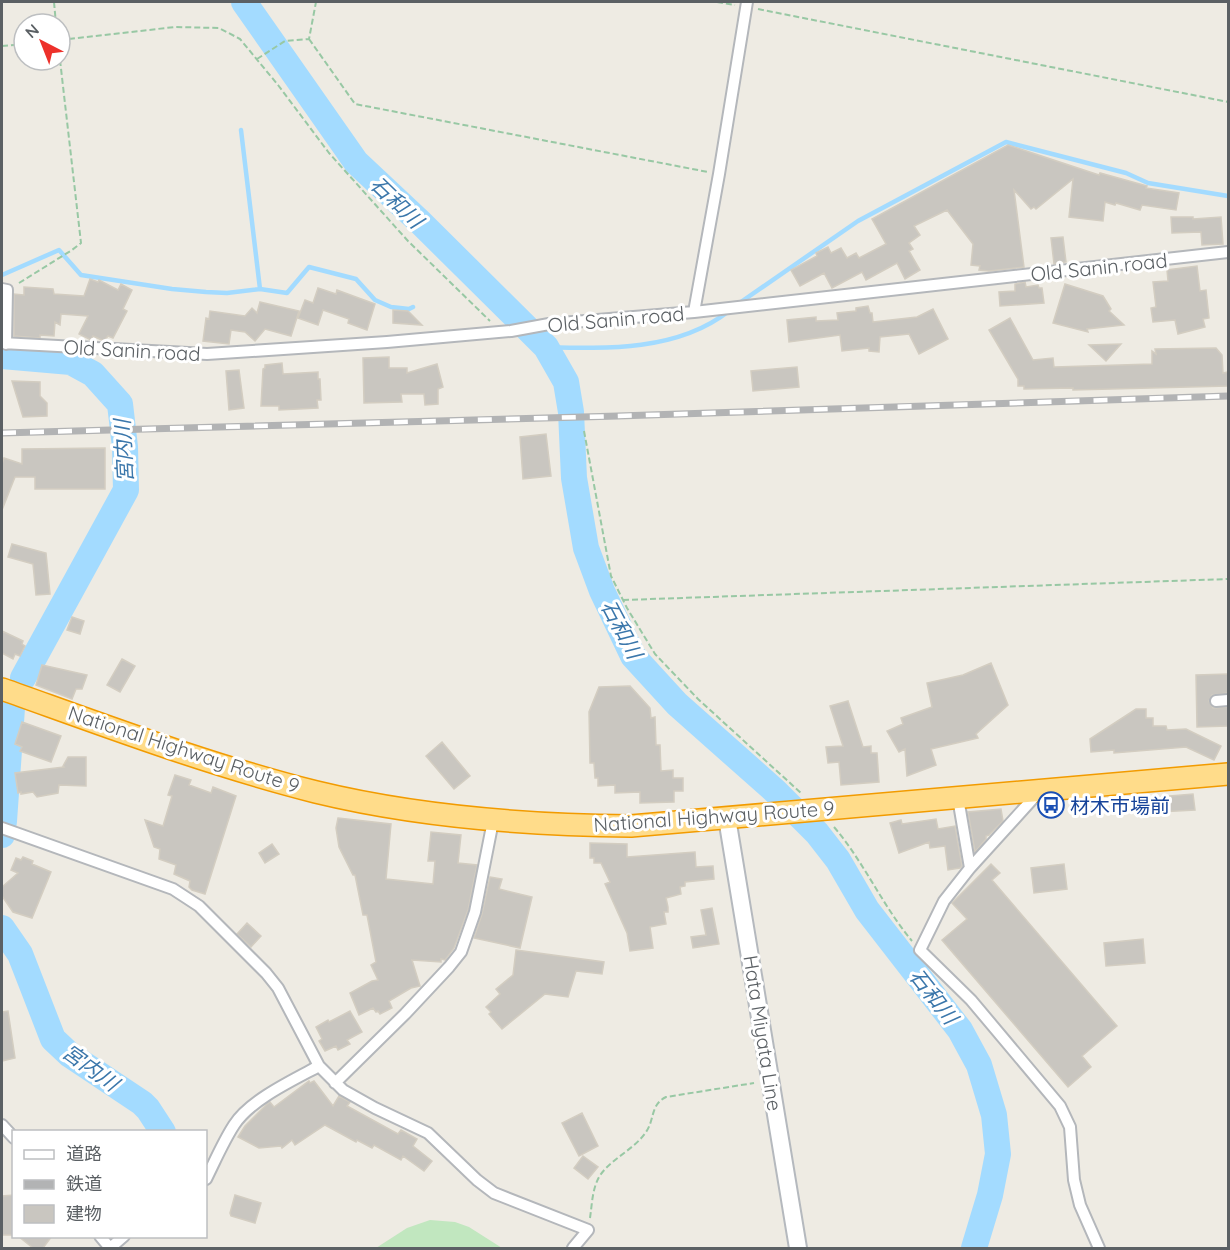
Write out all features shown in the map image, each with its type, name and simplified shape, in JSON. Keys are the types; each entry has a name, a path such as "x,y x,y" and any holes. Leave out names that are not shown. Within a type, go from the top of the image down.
{"highway":[{"name":"National Highway Route 9","path":"2,689 158,746 318,792 420,812 492,821 631,826 1228,774"}],"main road":[{"name":"Hata Miyata Line","path":"728,819 798,1248"}],"street":[{"path":"694,312 747,4"},
{"name":"Old Sanin road","path":"4,344 207,354 387,342 506,331 549,324 694,312 1228,252"},
{"path":"4,290 4,344"},
{"path":"1216,701 1228,700"},
{"path":"1040,791 970,868 944,901 920,950 971,1000 1060,1106 1070,1127 1074,1180 1080,1204 1099,1248"},
{"path":"958,798 970,868"},
{"path":"335,1083 405,1014 461,952 475,912 492,821"},
{"path":"2,828 173,889 190,899 266,973 278,988 319,1066 335,1083 375,1108 428,1133 477,1180 494,1193 588,1230 573,1248"},
{"path":"207,1177 235,1124 243,1114 285,1085 319,1066"},
{"path":"110,1248 122,1238"}],"path":[{"path":"316,2 309,39 355,104 719,174"},
{"path":"717,2 747,4 1228,102"},
{"path":"72,39 175,27 219,28 240,39 329,153 408,241 506,331"},
{"path":"257,59 285,40 309,39"},
{"path":"4,290 81,243 61,72"},
{"path":"584,431 611,576 655,654 841,835 874,883 894,919 920,950"},
{"path":"623,600 1228,579"},
{"path":"588,1230 594,1189 600,1176 648,1130 655,1105 659,1100 677,1095 770,1081"}],"green space":[{"path":"430,1220 455,1222 469,1227 502,1248 376,1248 407,1228"}],"building":[{"path":"1008,145 1099,175 1100,173 1147,186 1146,188 1179,193 1176,210 1142,205 1140,210 1105,202 1103,221 1069,217 1073,179 1036,209 1034,207 1031,209 1014,190 1024,267 989,271 979,270 980,266 971,265 973,244 947,210 914,226 920,235 909,243 913,249 909,251 920,270 905,279 897,263 866,280 862,272 832,288 824,273 800,286 791,270 817,256 816,253 828,247 831,253 841,248 847,258 856,253 859,258 886,244 872,219"},
{"path":"1171,217 1193,217 1193,219 1221,217 1223,244 1202,245 1201,232 1172,233"},
{"path":"1063,237 1066,262 1054,264 1051,238"},
{"path":"1197,266 1200,291 1206,290 1209,318 1203,319 1205,327 1178,334 1175,320 1153,322 1151,308 1156,307 1153,282 1168,281 1167,270"},
{"path":"90,279 98,282 99,280 118,290 121,284 132,290 123,309 127,311 113,338 108,336 104,341 93,336 91,340 79,334 88,316 61,314 60,325 55,322 54,336 40,335 40,338 14,336 14,294 24,295 24,287 53,289 54,294 84,296"},
{"path":"1025,282 1026,287 1038,285 1042,288 1044,303 1000,306 999,292 1015,291 1015,284"},
{"path":"1065,284 1103,296 1111,309 1109,311 1124,325 1087,329 1088,332 1053,323"},
{"path":"318,288 336,294 337,290 375,304 367,330 348,323 349,319 323,310 318,325 298,318 305,300 313,303"},
{"path":"260,302 299,311 291,336 265,329 255,341 245,332 231,330 229,344 203,341 206,318 209,319 210,311 245,316 252,308 257,313"},
{"path":"868,306 873,322 917,317 933,309 948,339 919,354 909,334 880,337 879,352 869,351 869,348 842,351 840,335 789,342 787,320 816,317 816,321 838,320 837,313 856,311 856,308"},
{"path":"393,310 408,311 422,325 393,323"},
{"path":"1010,318 1033,360 1053,358 1054,367 1152,364 1152,351 1156,354 1155,349 1216,348 1222,355 1223,373 1228,372 1228,386 1024,389 1024,386 1018,386 1018,379 989,330"},
{"path":"1121,344 1106,361 1089,345"},
{"path":"389,357 389,368 407,368 407,373 437,364 443,387 438,389 438,404 425,405 424,394 401,394 402,402 364,403 363,358"},
{"path":"282,363 283,374 318,372 321,400 317,400 318,408 279,410 279,406 261,406 263,369 265,365"},
{"path":"797,367 799,387 753,391 751,371"},
{"path":"239,370 244,408 229,410 226,371"},
{"path":"12,381 40,382 40,396 47,403 47,416 23,417"},
{"path":"546,434 551,476 523,479 520,437"},
{"path":"105,448 105,489 35,489 35,477 15,477 2,510 4,458 22,464 22,449"},
{"path":"12,544 46,553 50,594 36,595 33,564 8,557"},
{"path":"72,617 84,621 80,634 67,630"},
{"path":"2,631 23,641 22,644 25,646 20,656 15,654 13,659 2,653"},
{"path":"122,659 135,666 120,692 107,685"},
{"path":"991,663 1008,705 976,734 978,738 931,749 936,765 907,776 905,749 899,752 887,731 903,724 901,718 932,707 927,683 963,675"},
{"path":"42,665 87,675 82,689 76,689 72,699 36,685"},
{"path":"1228,674 1228,693 1212,695 1209,701 1213,708 1228,707 1228,726 1197,727 1196,675"},
{"path":"630,686 650,708 651,718 655,717 656,745 660,745 661,771 673,770 673,778 683,778 683,791 674,791 674,802 640,803 640,792 615,793 615,785 598,786 594,763 590,763 589,712 599,687"},
{"path":"848,701 863,747 871,746 871,753 877,753 879,782 841,785 839,762 828,763 826,747 843,746 830,706"},
{"path":"1136,709 1146,709 1146,718 1153,718 1153,726 1166,726 1167,730 1186,729 1221,746 1214,760 1186,747 1114,753 1114,750 1091,752 1090,739"},
{"path":"22,722 61,736 51,762 20,751 22,747 15,744"},
{"path":"442,742 470,776 454,789 426,756"},
{"path":"68,757 86,757 86,786 59,785 58,793 37,797 33,792 18,793 15,773 64,767"},
{"path":"175,775 191,780 189,785 211,793 213,787 236,796 205,894 192,890 189,887 190,881 174,874 176,865 159,859 160,849 154,847 145,820 163,826 172,796 168,795"},
{"path":"1193,794 1195,810 1159,812 1158,797"},
{"path":"1001,809 1003,821 986,836 975,852 968,812"},
{"path":"338,818 391,824 386,879 433,884 435,861 428,861 431,832 461,835 458,863 477,865 468,910 454,948 445,960 441,959 441,962 412,960 420,986 411,988 389,1001 392,1008 380,1014 373,1008 359,1015 350,993 378,980 371,965 376,962 367,915 363,915 355,875 339,847 336,828"},
{"path":"936,819 938,829 955,826 962,866 960,868 948,870 945,846 930,848 929,842 899,853 890,823 901,820 902,824"},
{"path":"590,843 627,844 627,857 695,852 696,867 713,866 714,879 685,882 685,886 680,887 681,894 666,898 668,912 664,912 666,924 650,927 653,948 630,951 627,933 605,884 610,882 601,863 594,863 594,858 590,858"},
{"path":"272,844 279,854 265,863 259,853"},
{"path":"23,857 33,861 32,864 51,872 32,918 13,912 2,896 2,887 18,873 11,870 16,858 21,860"},
{"path":"991,864 1000,873 992,880 1117,1026 1082,1056 1091,1067 1068,1087 942,940 967,919 952,903"},
{"path":"1064,864 1067,889 1034,893 1031,868"},
{"path":"490,877 502,879 499,889 532,897 520,948 474,938"},
{"path":"712,908 719,944 693,948 691,937 706,935 701,910"},
{"path":"247,923 261,936 251,947 237,934"},
{"path":"1143,939 1145,963 1106,966 1104,943"},
{"path":"516,950 604,962 602,974 576,971 568,997 545,994 502,1029 486,1007 500,994 496,989 513,975"},
{"path":"8,1011 15,1058 2,1061 2,1012"},
{"path":"350,1011 362,1032 347,1040 350,1044 338,1050 336,1046 325,1051 319,1041 322,1039 316,1027"},
{"path":"309,1081 310,1083 314,1081 333,1106 339,1096 350,1102 347,1106 398,1134 401,1130 417,1139 413,1146 432,1161 424,1171 403,1156 401,1160 374,1145 372,1148 357,1140 356,1142 325,1125 295,1145 292,1140 282,1148 281,1146 259,1148 238,1137 245,1126 266,1105 270,1102 274,1107"},
{"path":"582,1113 598,1146 579,1156 562,1123"},
{"path":"583,1156 598,1167 588,1179 574,1168"},
{"path":"12,1195 12,1235 2,1235 2,1196"},
{"path":"235,1195 261,1203 255,1223 231,1216"},
{"path":"20,1238 50,1238 43,1248 33,1248"}],"waterway":[{"name":"石和川","path":"244,2 356,162 546,347 566,382 571,412 574,478 586,548 602,591 633,656 677,704 775,791 817,833 838,860 867,910 960,1030 979,1065 994,1115 998,1154 990,1195 974,1248"},
{"path":"241,130 260,289"},
{"path":"738,304 858,221 1006,142 1126,173 1148,183 1228,196"},
{"path":"2,275 59,250 81,275 206,292 227,293 260,289 287,293 309,267 356,279 375,300 391,307 409,309 413,307"},
{"path":"546,347 593,348 641,345 687,334 729,311"},
{"name":"宮内川","path":"2,356 71,362 93,374 120,404 125,447 126,490 23,678"},
{"name":"宮内川","path":"2,835 12,708"},
{"name":"宮内川","path":"2,928 20,954 53,1039 70,1055 142,1103 162,1130"}],"railway":[{"path":"2,433 1228,396"}],"place":[{"name":"材木市場前","path":"1051,805"}]}
